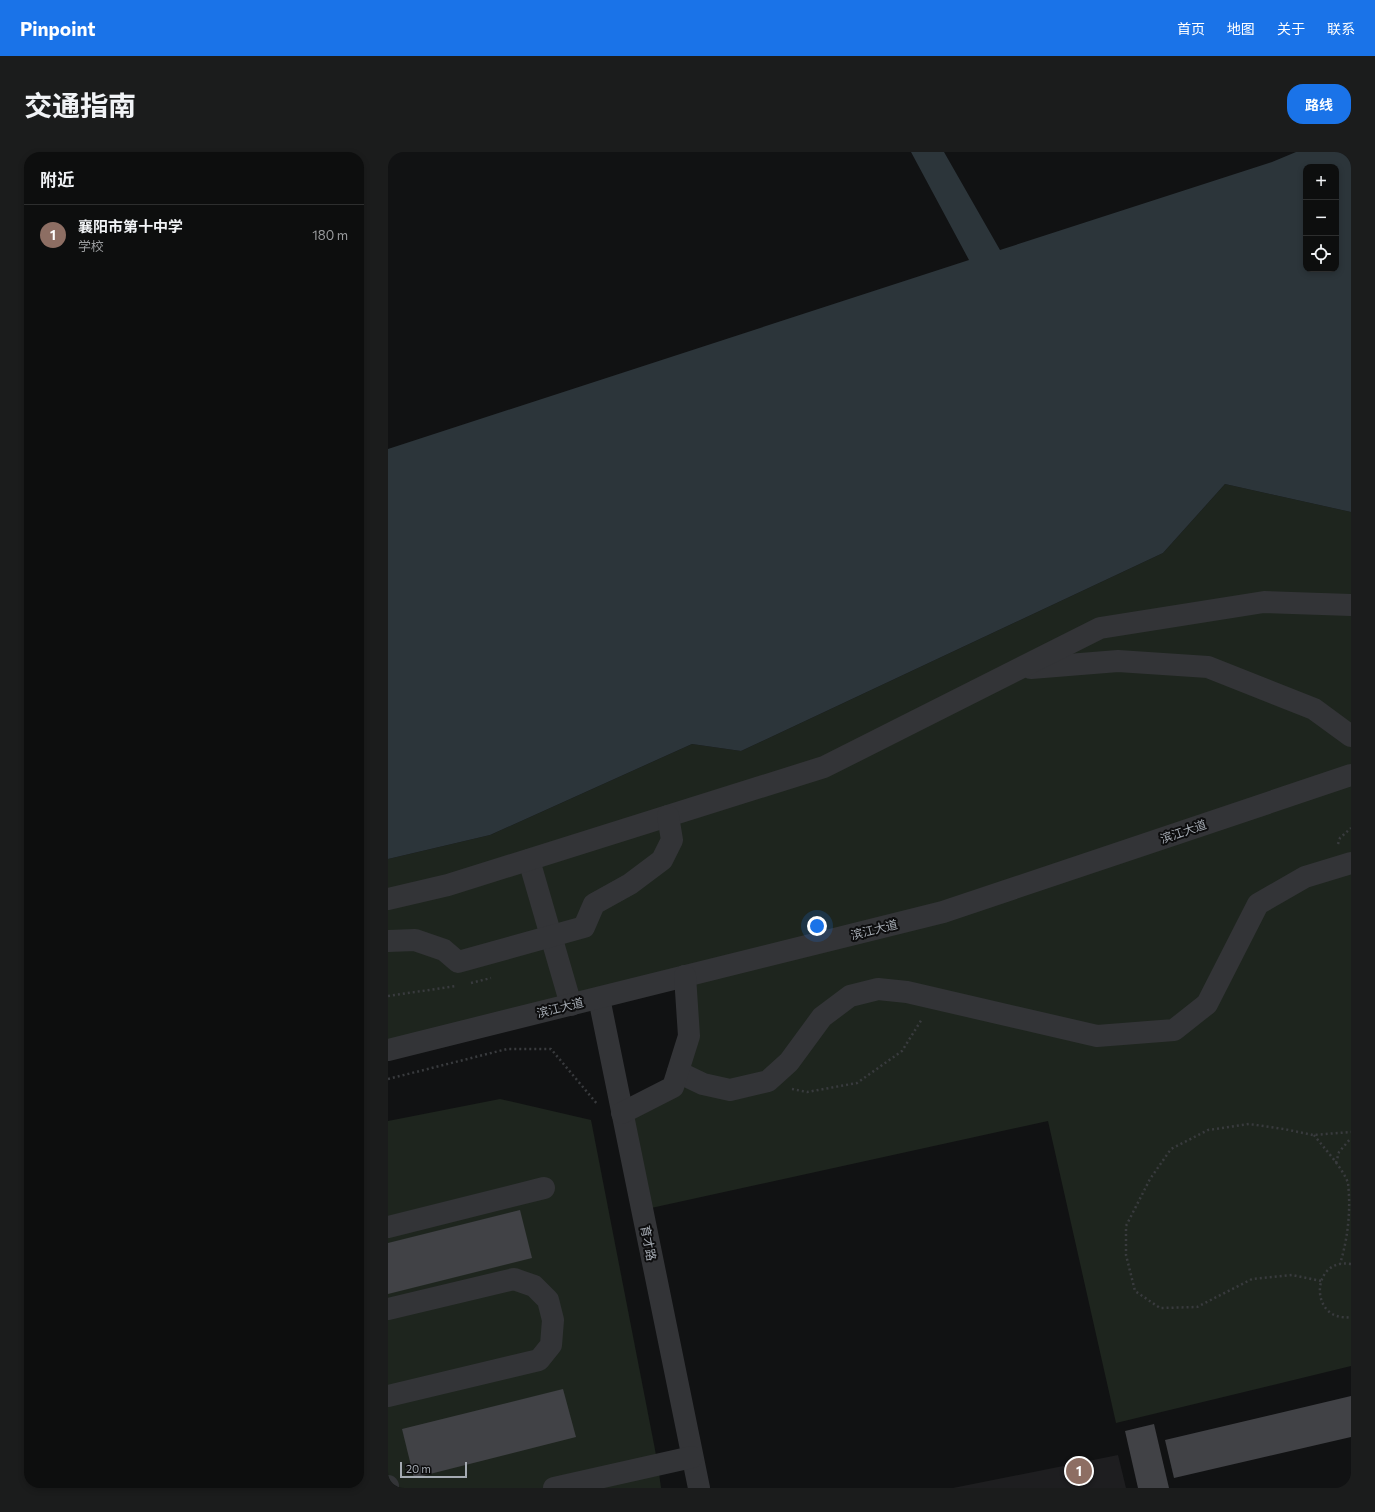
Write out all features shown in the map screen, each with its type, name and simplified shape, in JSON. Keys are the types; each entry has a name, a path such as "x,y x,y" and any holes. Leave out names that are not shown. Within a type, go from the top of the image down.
{"street":[{"path":"388,899 448,885 824,767 1100,628 1264,602 1351,604"},
{"path":"1020,668 1118,661 1208,667 1314,709 1351,736"},
{"name":"滨江大道","path":"388,1050 943,912 1351,775"},
{"path":"388,941 415,940 444,950 458,962 584,927 594,904 630,884 662,860 672,840 668,816"},
{"path":"529,860 571,1005"},
{"path":"678,1072 703,1084 730,1090 768,1081 789,1062 822,1017 850,996 878,989 907,992 1097,1036 1174,1030 1207,1004 1258,904 1304,877 1351,863"},
{"path":"622,1113 673,1087 689,1036 685,976"},
{"name":"育才路","path":"599,998 699,1488"},
{"path":"388,1227 544,1188"},
{"path":"388,1309 514,1279 534,1286 548,1300 553,1320 551,1345 539,1360 388,1396"},
{"path":"554,1488 692,1457"}],"path":[{"path":"762,1082 807,1092 857,1083 902,1051 925,1014 937,999"},
{"path":"388,1079 507,1049 551,1049 601,1109"},
{"path":"1321,1281 1292,1275 1252,1279 1197,1307 1160,1308 1135,1291 1126,1255 1126,1226 1150,1179 1171,1148 1208,1130 1249,1124 1313,1135 1351,1132"},
{"path":"1313,1135 1336,1163 1347,1182 1351,1201 1351,1222 1340,1264"},
{"path":"1336,1163 1338,1152 1351,1138"},
{"path":"1351,1264 1340,1264 1325,1273 1319,1290 1320,1299 1324,1307 1331,1313 1340,1317 1351,1317"}],"shaded area":[{"path":"911,152 944,152 1000,250 1272,162 1296,152 1351,152 1351,512 1225,484 1163,553 741,751 692,744 490,835 388,859 388,449 969,260"},
{"path":"1225,484 1351,512 1351,1366 1116,1423 1048,1121 642,1210 622,1113 673,1087 685,977 388,1054 388,859 490,835 692,744 741,751 1163,553"},
{"path":"500,1099 591,1120 658,1465 661,1488 388,1488 388,1121"},
{"path":"1118,1455 1126,1488 953,1488"}],"building":[{"path":"520,1210 532,1258 388,1294 388,1243"},
{"path":"563,1389 576,1437 414,1478 402,1429"},
{"path":"1351,1396 1351,1437 1174,1478 1165,1440"},
{"path":"1154,1424 1169,1488 1138,1488 1125,1431"}],"place":[{"name":"襄阳市第十中学","path":"1079,1471"}]}
